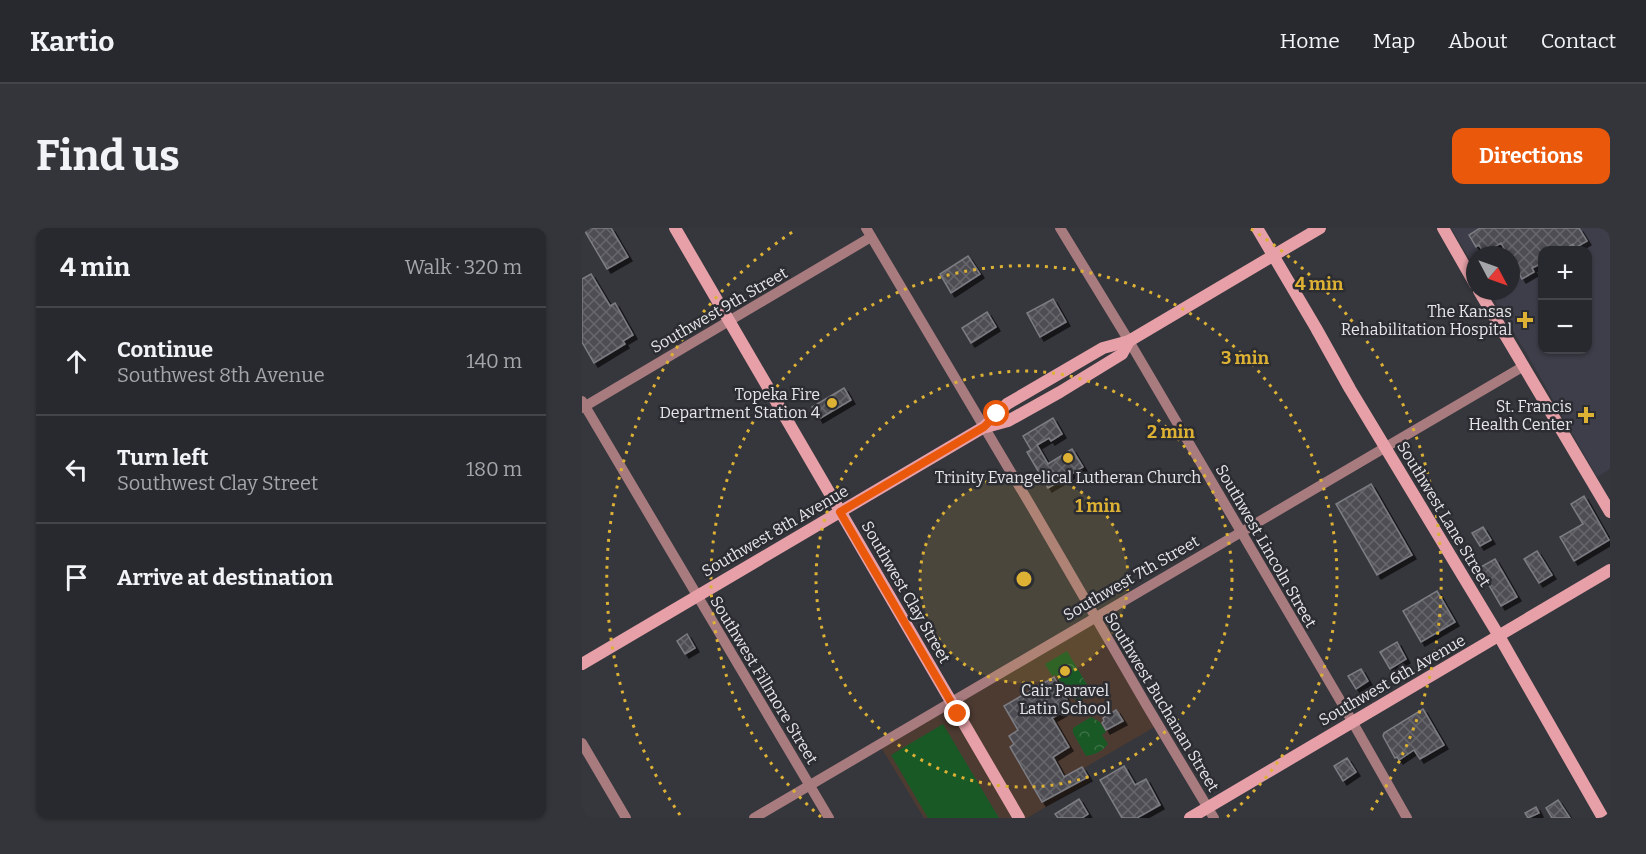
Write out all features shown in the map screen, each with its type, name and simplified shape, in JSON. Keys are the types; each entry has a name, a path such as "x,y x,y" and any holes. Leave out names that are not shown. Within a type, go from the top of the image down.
{"street":[{"name":"Southwest Clay Street","path":"675,228 1019,818"},
{"name":"Southwest Lincoln Street","path":"1060,228 1129,341 1407,818"},
{"name":"Southwest Lane Street","path":"1257,228 1384,447 1499,636 1603,818"},
{"name":"Southwest 8th Avenue","path":"582,664 984,427 1008,421 1060,392 1122,354 1129,341 1320,228"},
{"path":"1443,228 1466,268"},
{"name":"Southwest 9th Street","path":"583,405 729,321 868,233"},
{"name":"Southwest Buchanan Street","path":"868,233 1211,813"},
{"path":"1484,300 1610,513"},
{"name":"Southwest 7th Street","path":"753,818 1524,366"},
{"name":"Southwest Fillmore Street","path":"583,405 829,818"},
{"name":"Southwest 6th Avenue","path":"1190,818 1211,813 1353,722 1610,570"},
{"path":"582,743 626,818"}],"shaded area":[{"path":"1451,228 1610,228 1610,469 1597,477 1494,300 1520,300 1520,246 1466,246 1466,253"},
{"name":"Cair Paravel Latin School","path":"1095,617 1158,725 1084,768 1091,781 1027,818 924,818 879,744"}],"green space":[{"path":"1067,651 1092,693 1077,702 1070,691 1065,690 1056,675 1052,676 1045,664"},
{"path":"1091,717 1100,722 1106,732 1102,735 1108,744 1098,752 1086,756 1073,733 1073,728"},
{"path":"943,724 999,818 928,818 891,755"}],"building":[{"path":"583,228 611,228 628,257 607,269"},
{"path":"1480,228 1579,228 1587,241 1578,246 1573,244 1570,246 1538,246 1538,265 1532,268 1534,272 1522,279 1520,246 1503,246 1501,243 1496,246 1475,246 1469,235"},
{"path":"968,256 980,274 951,293 940,274"},
{"path":"591,274 610,306 615,303 633,335 623,341 625,344 594,363 582,342 582,279"},
{"path":"1053,299 1066,322 1040,337 1027,313"},
{"path":"987,312 996,327 971,343 962,328"},
{"name":"Topeka Fire Department Station 4","path":"844,388 851,400 819,419 812,407"},
{"name":"Trinity Evangelical Lutheran Church","path":"1053,418 1062,434 1051,441 1049,438 1037,445 1048,464 1072,449 1083,467 1048,488 1027,452 1031,450 1023,436"},
{"path":"1371,484 1412,555 1377,575 1336,504"},
{"path":"1584,496 1609,540 1574,561 1560,537 1583,524 1571,504"},
{"path":"1483,527 1491,540 1480,546 1472,533"},
{"path":"1537,551 1552,575 1539,583 1524,559"},
{"path":"1495,559 1517,597 1501,606 1479,568"},
{"path":"1437,591 1455,622 1421,642 1403,611"},
{"path":"687,634 695,648 685,654 677,641"},
{"path":"1397,642 1406,659 1390,669 1380,652"},
{"path":"1361,669 1368,681 1356,689 1348,676"},
{"path":"1054,677 1071,707 1052,718 1069,747 1053,757 1064,777 1082,767 1088,777 1042,802 1010,747 1014,744 1009,736 1018,730 1004,706"},
{"path":"1423,709 1444,745 1420,759 1414,750 1399,760 1395,758 1383,736 1384,733"},
{"path":"1116,710 1123,721 1106,730 1102,723 1103,718"},
{"path":"1347,758 1356,772 1343,781 1334,766"},
{"path":"1124,766 1135,785 1146,779 1160,805 1137,818 1122,818 1100,780"},
{"path":"1079,799 1088,814 1082,818 1058,818 1055,814"},
{"path":"1558,800 1570,818 1552,818 1546,808"},
{"path":"1536,807 1539,813 1528,818 1525,813"}],"place":[{"name":"The Kansas Rehabilitation Hospital","path":"1525,320"},
{"name":"Topeka Fire Department Station 4","path":"832,403"},
{"name":"St. Francis Health Center","path":"1586,415"},
{"name":"Trinity Evangelical Lutheran Church","path":"1068,458"},
{"name":"Cair Paravel Latin School","path":"1065,671"}],"route":[{"path":"958,714 840,512 984,427 997,414"}]}
